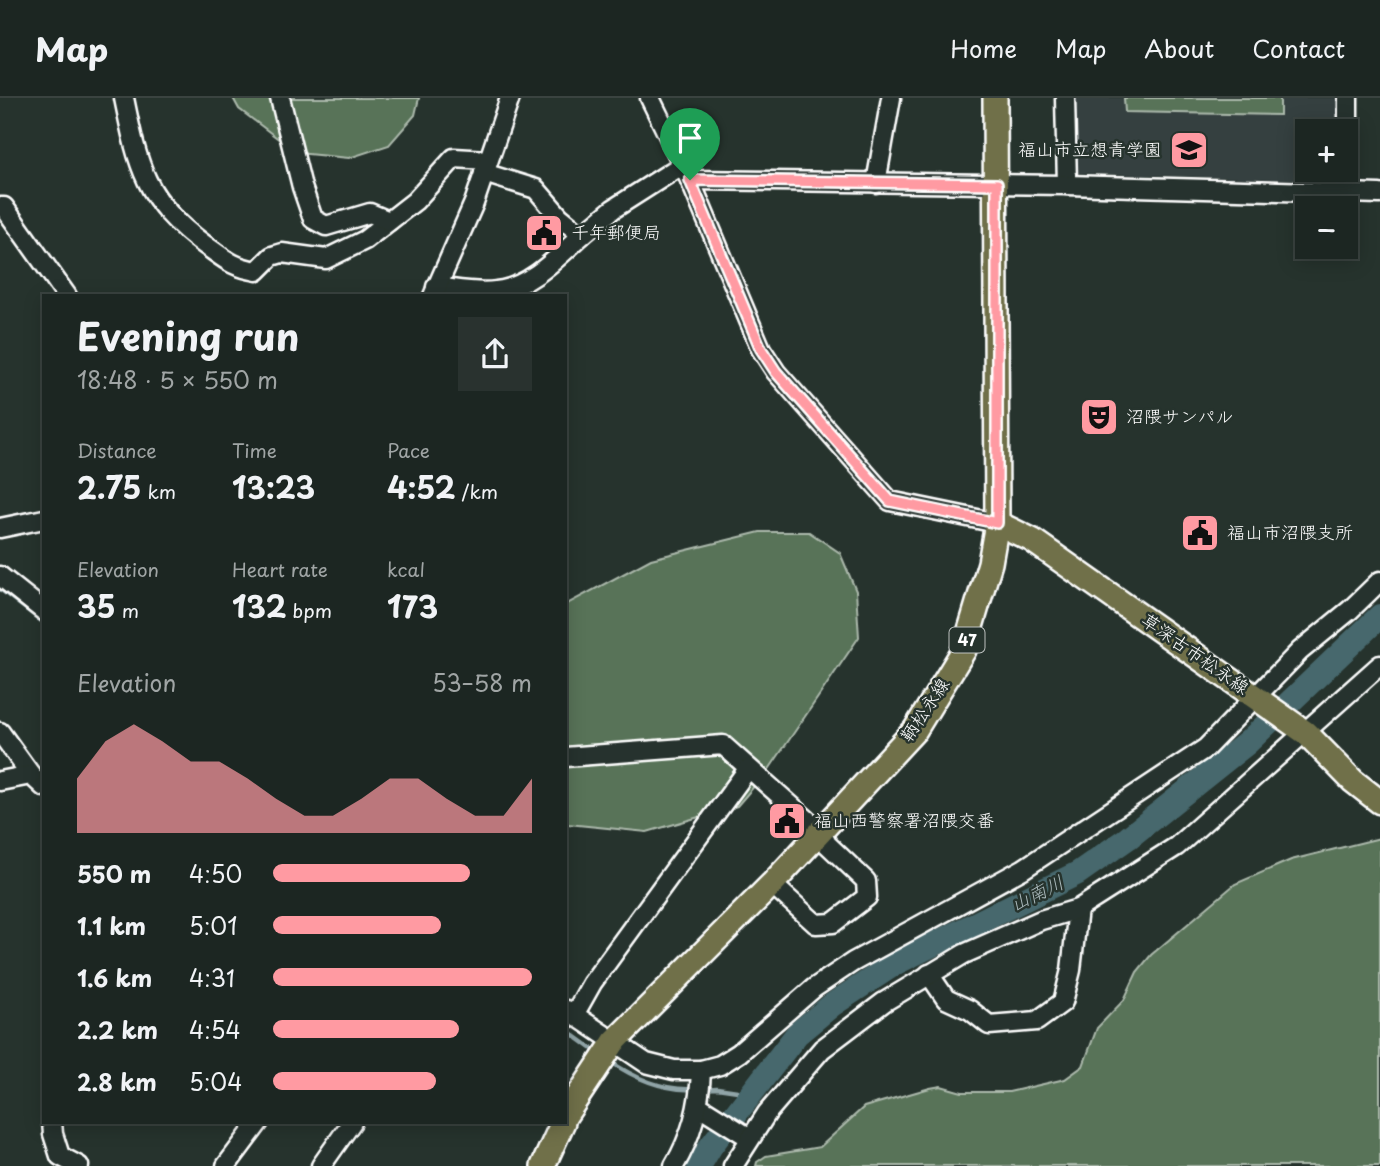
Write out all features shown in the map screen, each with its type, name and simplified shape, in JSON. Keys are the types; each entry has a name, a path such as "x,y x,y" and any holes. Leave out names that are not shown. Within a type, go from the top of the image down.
{"main road":[{"name":"鞆松永線","path":"567,1113 606,1052 772,884 915,730 939,695 967,639 990,563 997,523 995,98"},
{"name":"草深古市松永線","path":"997,523 1032,540 1303,731 1353,780 1380,802"},
{"path":"543,1166 562,1124"}],"street":[{"path":"124,98 135,154 149,188 160,205 181,228 237,268 257,271 272,256 282,253 326,259 365,240 415,201 454,158 486,167 536,189 560,217 582,235"},
{"path":"280,98 302,187 313,219 326,226 370,214 390,221"},
{"path":"510,98 474,203 435,291 492,292 506,290 526,281 613,209 686,173 876,183 1380,194"},
{"path":"650,98 686,173 761,349 776,372 890,501 997,523"},
{"path":"876,183 891,98"},
{"path":"1065,98 1066,186"},
{"path":"1348,98 1348,194"},
{"path":"0,207 4,207 66,294"},
{"path":"0,528 42,519"},
{"path":"0,576 42,609"},
{"path":"674,1166 686,1146 701,1093 720,1065 739,1053 814,988 853,962 1023,869 1206,748 1261,701 1300,651 1380,581"},
{"path":"733,1166 746,1136 822,1049 884,1002 929,974 964,954 1041,920 1078,909 1177,846 1380,665"},
{"path":"0,732 37,781"},
{"path":"567,757 723,745 821,832 827,844 866,881 867,897 833,923 816,924 772,884"},
{"path":"746,1136 674,1069 606,1052 570,1011 748,769"},
{"path":"0,781 37,781"},
{"path":"929,974 946,999 970,1010 989,1025 1037,1021 1063,1002 1071,971 1078,909"},
{"path":"52,1124 60,1156 79,1166"},
{"path":"226,1166 258,1124"},
{"path":"321,1166 351,1124"}],"shaded area":[{"name":"福山市立想青学園","path":"1070,98 1344,98 1343,119 1295,119 1295,180 1072,173"}],"green space":[{"path":"233,98 419,98 415,115 389,145 349,158 297,153 239,109"},
{"path":"1124,98 1280,98 1280,115 1125,112"},
{"path":"760,532 809,532 840,553 856,591 859,637 770,768 737,806 647,832 568,824 567,604 651,559"},
{"path":"1380,838 1380,1166 756,1166 757,1162 766,1156 820,1147 864,1107 930,1088 941,1086 962,1092 1009,1092 1065,1079 1083,1066 1097,1028 1124,1000 1137,972 1151,955 1235,884 1291,860"}],"waterway":[{"path":"0,589 42,621"},
{"name":"山南川","path":"699,1166 711,1146 797,1034 832,1005 896,963 1078,873 1128,838 1247,743 1380,616"},
{"path":"567,1030 598,1053"},
{"path":"608,1060 649,1082 671,1088 694,1089"},
{"path":"703,1089 717,1088 751,1093"}],"place":[{"name":"福山市立想青学園","path":"1189,150"},
{"name":"千年郵便局","path":"544,233"},
{"name":"沼隈サンパル","path":"1099,417"},
{"name":"福山市沼隈支所","path":"1200,533"},
{"name":"福山西警察署沼隈交番","path":"787,821"}],"route":[{"path":"690,180 997,184 997,523 890,501 872,482 776,372 761,349 690,180"}]}
